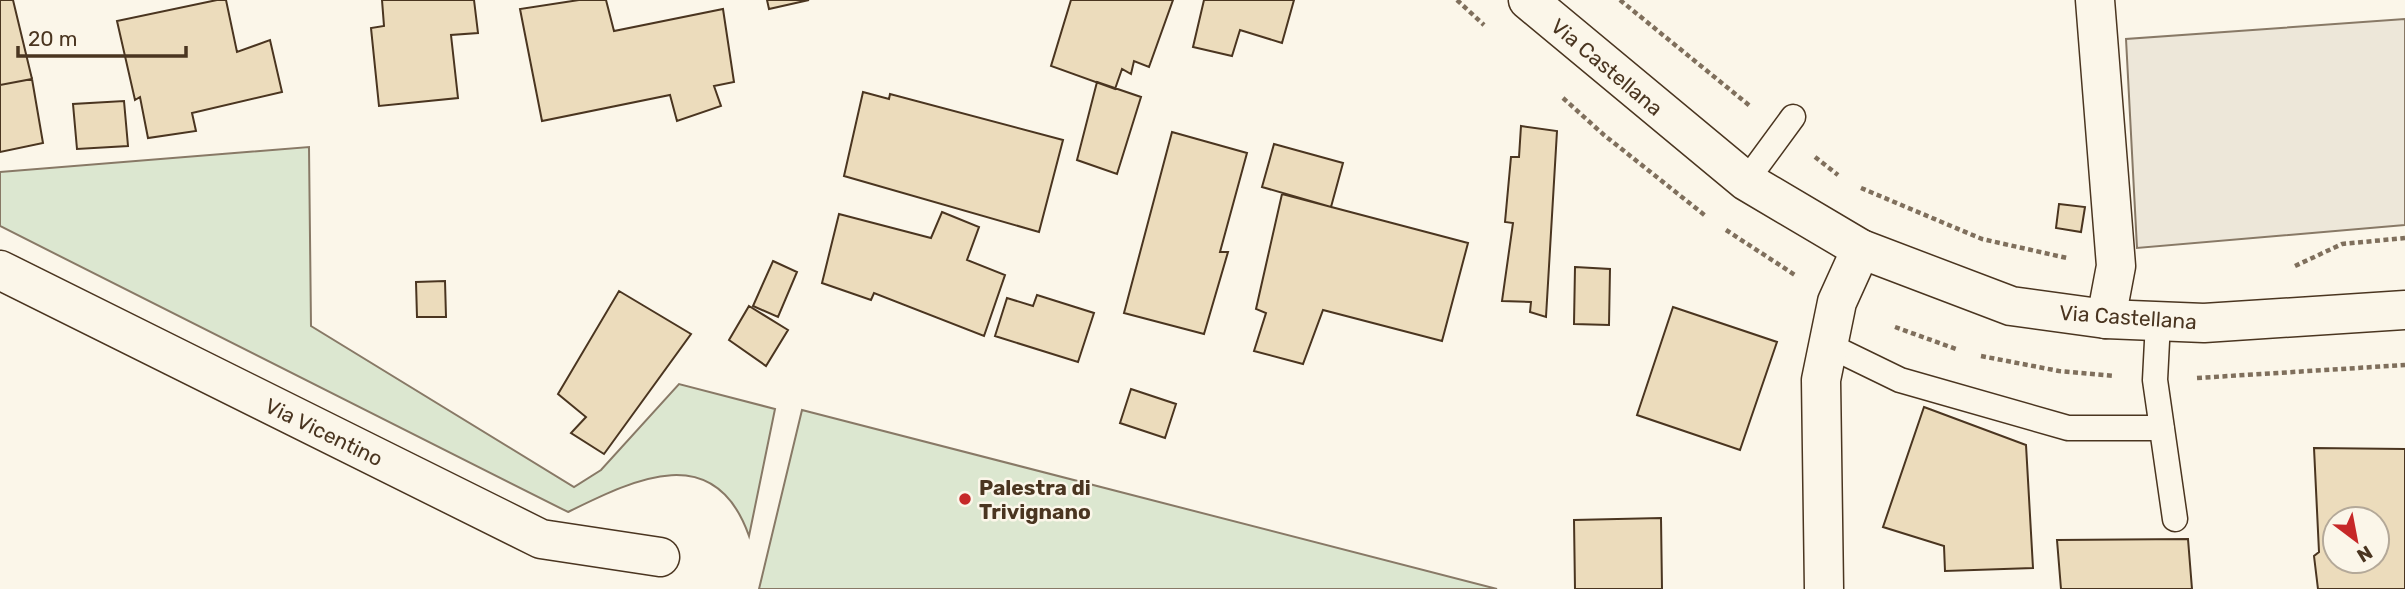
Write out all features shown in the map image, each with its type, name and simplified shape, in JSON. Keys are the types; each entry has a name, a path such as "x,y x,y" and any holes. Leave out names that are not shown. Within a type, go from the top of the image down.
{"street":[{"name":"Via Castellana","path":"1528,0 1746,181 1861,249 2011,306 2106,319 2158,322 2217,322 2405,310"},
{"path":"2095,0 2116,267 2106,319"},
{"path":"1824,589 1821,380 1837,302 1861,249"},
{"name":"Via Vicentino","path":"0,270 541,539 660,557"}],"lane":[{"path":"1746,181 1787,124"},
{"path":"2158,322 2155,380 2175,519"},
{"path":"1828,345 1900,380 2068,428 2162,428"}],"path":[{"path":"1620,0 1787,124 1840,176"},
{"path":"1850,183 1982,239 2039,254 2116,267"},
{"path":"2294,267 2342,244 2405,239"}],"green space":[{"path":"309,147 311,326 574,487 601,470 679,384 775,409 749,536 734,506 716,487 694,477 671,475 646,480 620,488 568,512 0,226 0,172"},
{"name":"Palestra di Trivignano","path":"802,410 1497,589 759,589"}],"shaded area":[{"path":"2405,19 2405,225 2137,248 2126,39"}],"building":[{"path":"0,0 13,0 32,79 0,85"},
{"path":"226,0 237,52 270,40 282,92 192,113 196,131 148,138 140,97 135,100 117,21"},
{"path":"382,0 474,0 478,33 451,35 458,98 379,106 371,28 384,26"},
{"path":"579,0 606,0 614,31 723,9 734,82 714,86 721,106 677,121 670,95 542,121 520,9"},
{"path":"767,0 809,0 769,9"},
{"path":"1071,0 1173,0 1149,67 1134,61 1131,74 1122,69 1115,89 1051,66"},
{"path":"1204,0 1294,0 1282,43 1240,30 1232,56 1193,47"},
{"path":"32,79 43,143 0,152 0,85"},
{"path":"1097,82 1141,97 1117,174 1077,160"},
{"path":"863,92 889,99 890,94 1063,140 1039,232 844,176"},
{"path":"124,101 128,146 77,149 73,104"},
{"path":"1521,126 1557,131 1546,317 1530,312 1531,302 1502,301 1513,223 1505,222 1511,157 1519,157"},
{"path":"1172,132 1247,153 1220,252 1228,252 1204,334 1124,313"},
{"path":"1274,144 1343,163 1331,207 1262,187"},
{"path":"1282,194 1468,243 1442,341 1323,310 1303,364 1254,351 1266,313 1256,309"},
{"path":"2059,204 2085,207 2081,232 2056,228"},
{"path":"942,212 979,227 967,260 1005,275 984,336 874,293 871,300 822,283 839,214 931,238"},
{"path":"773,261 797,272 778,317 753,306"},
{"path":"1575,267 1610,269 1609,325 1574,324"},
{"path":"445,281 446,317 417,317 416,282"},
{"path":"619,291 691,334 604,454 571,433 586,417 558,394"},
{"path":"1037,295 1094,313 1078,362 995,336 1007,298 1033,306"},
{"path":"749,306 788,330 766,366 729,340"},
{"path":"1673,307 1777,342 1740,450 1637,415"},
{"path":"1131,389 1176,404 1165,438 1120,423"},
{"path":"1924,407 2026,445 2033,568 1945,571 1944,546 1883,527"},
{"path":"2314,448 2405,449 2405,589 2318,589 2314,556 2319,552"},
{"path":"1661,518 1662,589 1575,589 1574,520"},
{"path":"2188,539 2192,589 2061,589 2057,540"}],"place":[{"name":"Palestra di Trivignano","path":"965,499"}]}
